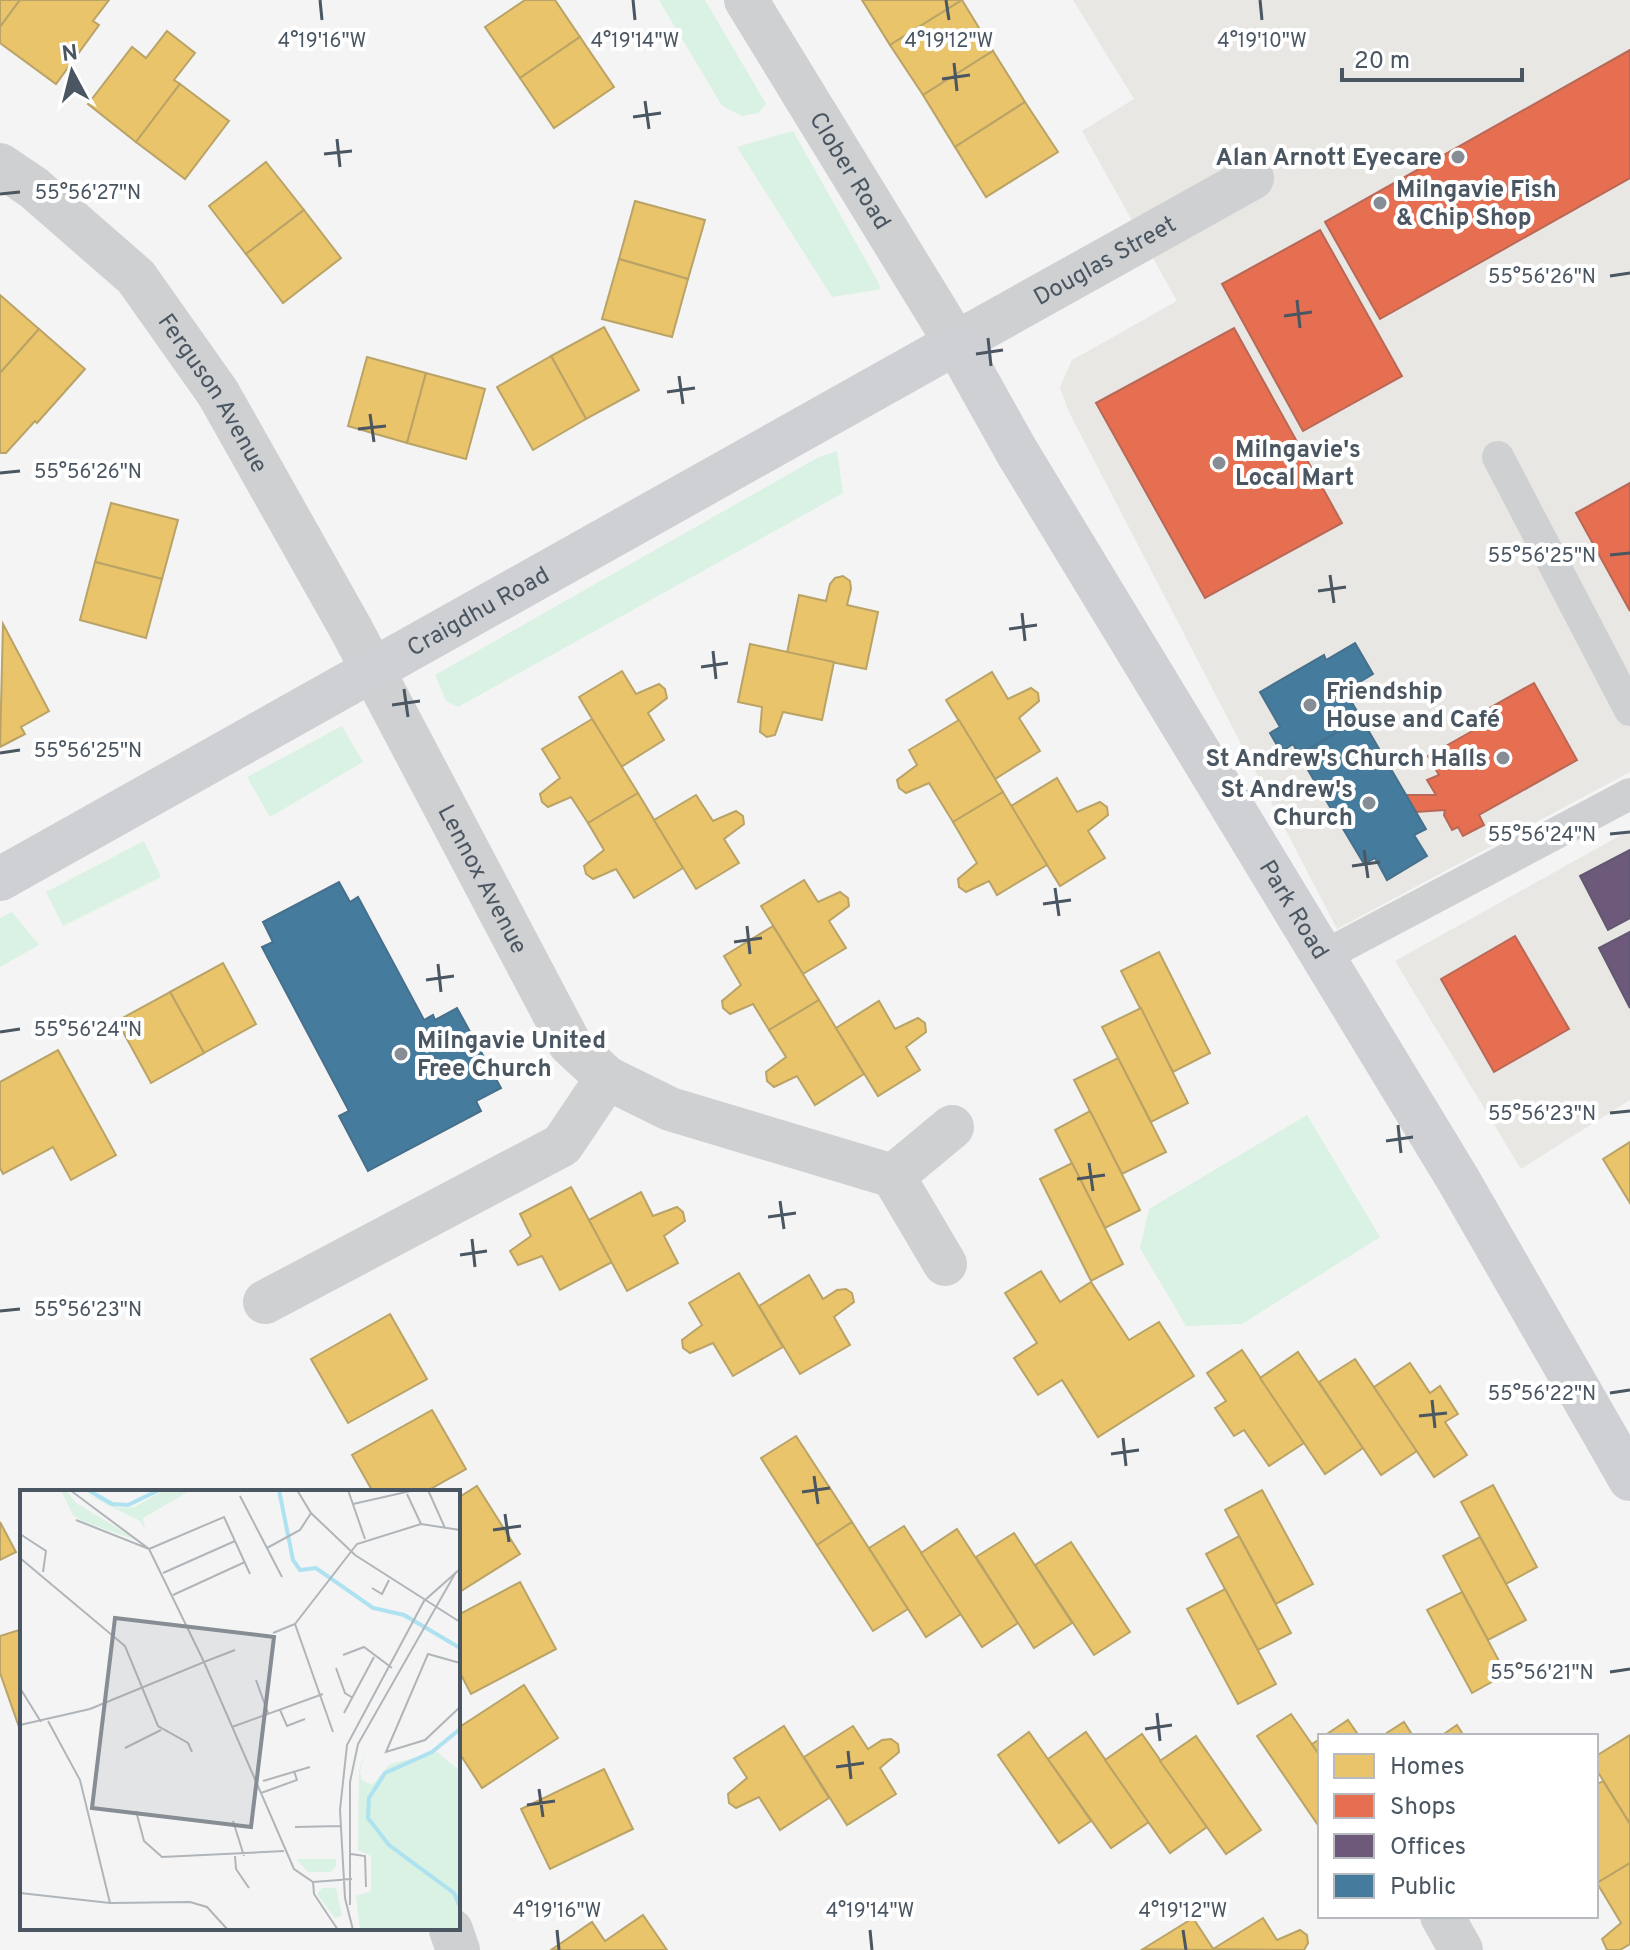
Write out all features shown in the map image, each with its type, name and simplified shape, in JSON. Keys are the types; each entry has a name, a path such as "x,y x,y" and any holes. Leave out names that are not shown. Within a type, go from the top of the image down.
{"main road":[{"name":"Craigdhu Road","path":"0,879 956,343"},
{"name":"Park Road","path":"956,343 1010,439 1459,1181 1630,1479"}],"street":[{"name":"Clober Road","path":"746,0 956,343"},
{"name":"Ferguson Avenue","path":"0,165 34,188 136,277 218,393 371,669"},
{"name":"Douglas Street","path":"956,343 1252,178"},
{"name":"Lennox Avenue","path":"371,669 570,1044 607,1078 670,1109 893,1176"},
{"path":"265,1302 562,1145 607,1078"},
{"path":"945,1264 893,1176 952,1127"},
{"path":"1443,1918 1461,1950"}],"lane":[{"path":"1498,457 1630,710"},
{"path":"1322,957 1630,794"}],"shaded area":[{"path":"1073,0 1630,0 1630,772 1337,929 1068,410 1060,387 1072,360 1177,301 1082,131 1134,99"},
{"path":"1630,830 1630,1100 1521,1169 1395,961"}],"green space":[{"path":"659,0 705,0 766,104 758,113 742,116 722,106"},
{"path":"793,131 881,289 832,297 737,147"},
{"path":"837,451 843,493 458,707 446,701 435,675 819,457"},
{"path":"342,726 363,762 270,817 247,777"},
{"path":"144,841 161,877 63,926 46,892"},
{"path":"12,912 39,945 0,967 0,918"},
{"path":"1307,1115 1380,1237 1242,1324 1186,1326 1140,1248 1149,1209"}],"building: Homes":[{"path":"0,0 20,0 0,27"},
{"path":"20,0 109,0 93,21 99,25 56,84 0,43 0,27"},
{"path":"525,0 555,0 580,37 520,78 485,27"},
{"path":"862,0 962,0 890,45"},
{"path":"962,0 993,51 923,95 890,45"},
{"path":"167,31 195,53 174,80 180,84 136,142 88,104 132,47 146,58"},
{"path":"580,37 614,87 554,128 520,78"},
{"path":"993,51 1025,102 955,147 923,95"},
{"path":"180,84 229,121 185,179 136,142"},
{"path":"1025,102 1058,152 986,197 955,147"},
{"path":"266,162 304,210 246,254 209,206"},
{"path":"635,201 705,220 688,279 619,259"},
{"path":"304,210 341,258 283,303 246,254"},
{"path":"619,259 688,279 672,337 602,319"},
{"path":"0,295 39,329 0,373"},
{"path":"604,327 639,390 586,419 551,356"},
{"path":"39,329 85,369 37,423 35,421 6,453 0,453 0,373"},
{"path":"551,356 586,419 533,450 497,387"},
{"path":"367,357 426,373 407,443 348,426"},
{"path":"426,373 485,389 466,459 407,443"},
{"path":"111,503 178,520 162,579 95,562"},
{"path":"95,562 162,579 146,638 80,620"},
{"path":"843,576 850,581 847,605 878,612 866,669 787,653 799,595 826,601 830,584 835,578"},
{"path":"3,624 49,711 21,727 25,734 0,747"},
{"path":"750,644 834,662 822,720 783,712 775,735 767,737 760,732 762,707 738,702"},
{"path":"622,671 636,694 659,684 665,689 667,698 648,713 664,740 621,767 579,697"},
{"path":"992,672 1008,699 1031,688 1038,693 1039,701 1019,718 1040,751 995,779 946,700"},
{"path":"592,719 638,793 588,823 571,797 548,807 542,802 540,794 560,778 542,749"},
{"path":"959,720 1003,792 953,822 929,783 906,793 899,788 897,780 917,765 909,750"},
{"path":"1057,778 1077,812 1100,802 1107,807 1108,815 1088,831 1105,858 1060,886 1011,806"},
{"path":"1003,792 1047,865 997,895 989,881 966,892 959,887 958,879 977,863 953,822"},
{"path":"638,793 683,868 634,898 616,869 593,879 586,874 584,866 604,850 588,823"},
{"path":"696,795 713,821 736,811 743,816 744,824 724,839 739,863 696,889 654,820"},
{"path":"804,880 818,902 840,892 848,898 849,906 829,921 846,948 803,974 761,906"},
{"path":"773,926 819,1000 769,1030 753,1004 730,1014 723,1008 722,1001 741,985 724,956"},
{"path":"1159,952 1210,1053 1173,1072 1121,971"},
{"path":"223,963 256,1024 204,1053 170,992"},
{"path":"170,992 204,1053 151,1083 117,1021"},
{"path":"819,1000 864,1074 815,1105 797,1076 774,1087 767,1081 766,1072 786,1057 769,1030"},
{"path":"879,1001 895,1029 918,1018 925,1023 926,1032 906,1047 920,1070 878,1096 836,1028"},
{"path":"1141,1008 1188,1103 1151,1122 1102,1027"},
{"path":"58,1050 116,1155 71,1180 53,1147 3,1174 0,1168 0,1082"},
{"path":"1118,1058 1166,1152 1122,1174 1074,1080"},
{"path":"1090,1111 1140,1210 1105,1228 1055,1130"},
{"path":"1630,1142 1630,1203 1603,1159"},
{"path":"1072,1163 1123,1264 1091,1281 1040,1179"},
{"path":"571,1187 612,1262 560,1290 542,1256 518,1265 510,1251 531,1236 520,1214"},
{"path":"641,1192 653,1216 677,1207 683,1212 685,1221 664,1236 678,1263 627,1291 589,1220"},
{"path":"1041,1271 1060,1302 1091,1282 1129,1340 1159,1322 1194,1376 1098,1437 1062,1380 1038,1395 1014,1358 1037,1343 1005,1293"},
{"path":"739,1273 783,1347 733,1376 713,1343 690,1353 683,1348 682,1340 702,1325 689,1303"},
{"path":"809,1275 823,1299 837,1290 846,1289 852,1293 854,1302 834,1317 850,1345 800,1374 759,1306"},
{"path":"390,1314 427,1379 348,1423 311,1359"},
{"path":"1242,1350 1304,1443 1269,1466 1244,1430 1234,1436 1215,1408 1226,1401 1207,1373"},
{"path":"1298,1352 1363,1448 1325,1474 1260,1378"},
{"path":"1355,1359 1417,1451 1381,1475 1319,1382"},
{"path":"1410,1363 1430,1393 1440,1386 1458,1414 1445,1422 1467,1455 1434,1477 1374,1387"},
{"path":"432,1410 466,1469 429,1490 372,1490 352,1455"},
{"path":"796,1436 852,1522 817,1545 761,1458"},
{"path":"1493,1485 1537,1567 1506,1584 1461,1502"},
{"path":"477,1486 520,1554 460,1592 460,1497"},
{"path":"1262,1490 1313,1584 1276,1604 1225,1510"},
{"path":"0,1522 16,1552 0,1560"},
{"path":"852,1522 908,1609 873,1631 817,1545"},
{"path":"904,1526 961,1614 926,1637 869,1548"},
{"path":"957,1529 1018,1623 982,1647 921,1553"},
{"path":"1014,1533 1072,1623 1034,1648 976,1557"},
{"path":"1239,1536 1291,1633 1258,1650 1206,1554"},
{"path":"1480,1537 1526,1620 1488,1640 1443,1556"},
{"path":"1071,1542 1130,1632 1094,1655 1035,1565"},
{"path":"520,1582 556,1649 471,1694 460,1673 460,1614"},
{"path":"1225,1589 1276,1684 1238,1704 1187,1609"},
{"path":"1462,1592 1506,1674 1472,1693 1427,1610"},
{"path":"20,1630 19,1727 0,1673 0,1636"},
{"path":"524,1685 558,1738 482,1788 460,1754 460,1727"},
{"path":"1291,1714 1318,1753 1318,1825 1257,1736"},
{"path":"1348,1720 1358,1734 1327,1734"},
{"path":"1404,1722 1412,1734 1385,1734"},
{"path":"1457,1725 1463,1734 1444,1734"},
{"path":"784,1726 829,1798 780,1830 759,1797 736,1808 729,1803 728,1794 747,1778 734,1758"},
{"path":"853,1726 868,1749 882,1740 891,1739 898,1744 899,1752 880,1768 896,1794 847,1825 804,1757"},
{"path":"1029,1732 1091,1821 1059,1843 998,1755"},
{"path":"1086,1732 1149,1822 1111,1848 1048,1759"},
{"path":"1142,1734 1207,1827 1170,1853 1105,1760"},
{"path":"1630,1735 1630,1824 1598,1772 1598,1755"},
{"path":"1196,1736 1261,1830 1226,1854 1160,1761"},
{"path":"604,1769 633,1829 550,1869 521,1809"},
{"path":"1603,1781 1630,1824 1630,1863 1598,1882 1598,1784"},
{"path":"1630,1863 1630,1944 1620,1950 1607,1950 1602,1939 1621,1923 1598,1882"},
{"path":"643,1915 667,1950 551,1950 592,1922 605,1941"},
{"path":"1193,1918 1214,1950 1143,1949"},
{"path":"1263,1918 1277,1940 1300,1930 1307,1935 1308,1943 1304,1950 1213,1949"}],"building: Shops":[{"path":"1630,50 1630,178 1380,319 1325,222"},
{"path":"1320,230 1402,376 1303,431 1222,284"},
{"name":"Milngavie's Local Mart","path":"1234,328 1342,523 1205,598 1096,403"},
{"path":"1630,483 1630,611 1576,513"},
{"name":"St Andrew's Church Halls","path":"1534,683 1577,760 1479,815 1484,825 1463,836 1458,827 1452,830 1444,815 1445,810 1416,812 1406,795 1436,795 1427,780 1439,775 1428,756 1490,721 1484,711"},
{"path":"1515,936 1569,1029 1494,1072 1441,979"}],"building: Offices":[{"path":"1630,850 1630,918 1608,930 1580,876"},
{"path":"1630,932 1630,1008 1599,948"}],"building: Public":[{"name":"Friendship House and Café","path":"1355,643 1373,674 1345,691 1361,718 1299,755 1293,744 1281,752 1270,733 1280,727 1260,692 1324,655 1326,660"},
{"name":"St Andrew's Church","path":"1361,718 1426,829 1414,835 1427,856 1387,880 1375,858 1364,864 1299,755"},
{"name":"Milngavie United Free Church","path":"339,882 350,902 358,897 424,1020 433,1015 435,1020 457,1008 501,1088 476,1101 481,1111 368,1171 339,1116 349,1111 262,947 273,942 263,922"}],"place":[{"name":"Alan Arnott Eyecare","path":"1458,157"},
{"name":"Milngavie Fish & Chip Shop","path":"1380,203"},
{"name":"Milngavie's Local Mart","path":"1219,463"},
{"name":"Friendship House and Café","path":"1310,705"},
{"name":"St Andrew's Church Halls","path":"1503,758"},
{"name":"St Andrew's Church","path":"1369,803"},
{"name":"Milngavie United Free Church","path":"401,1054"}]}
